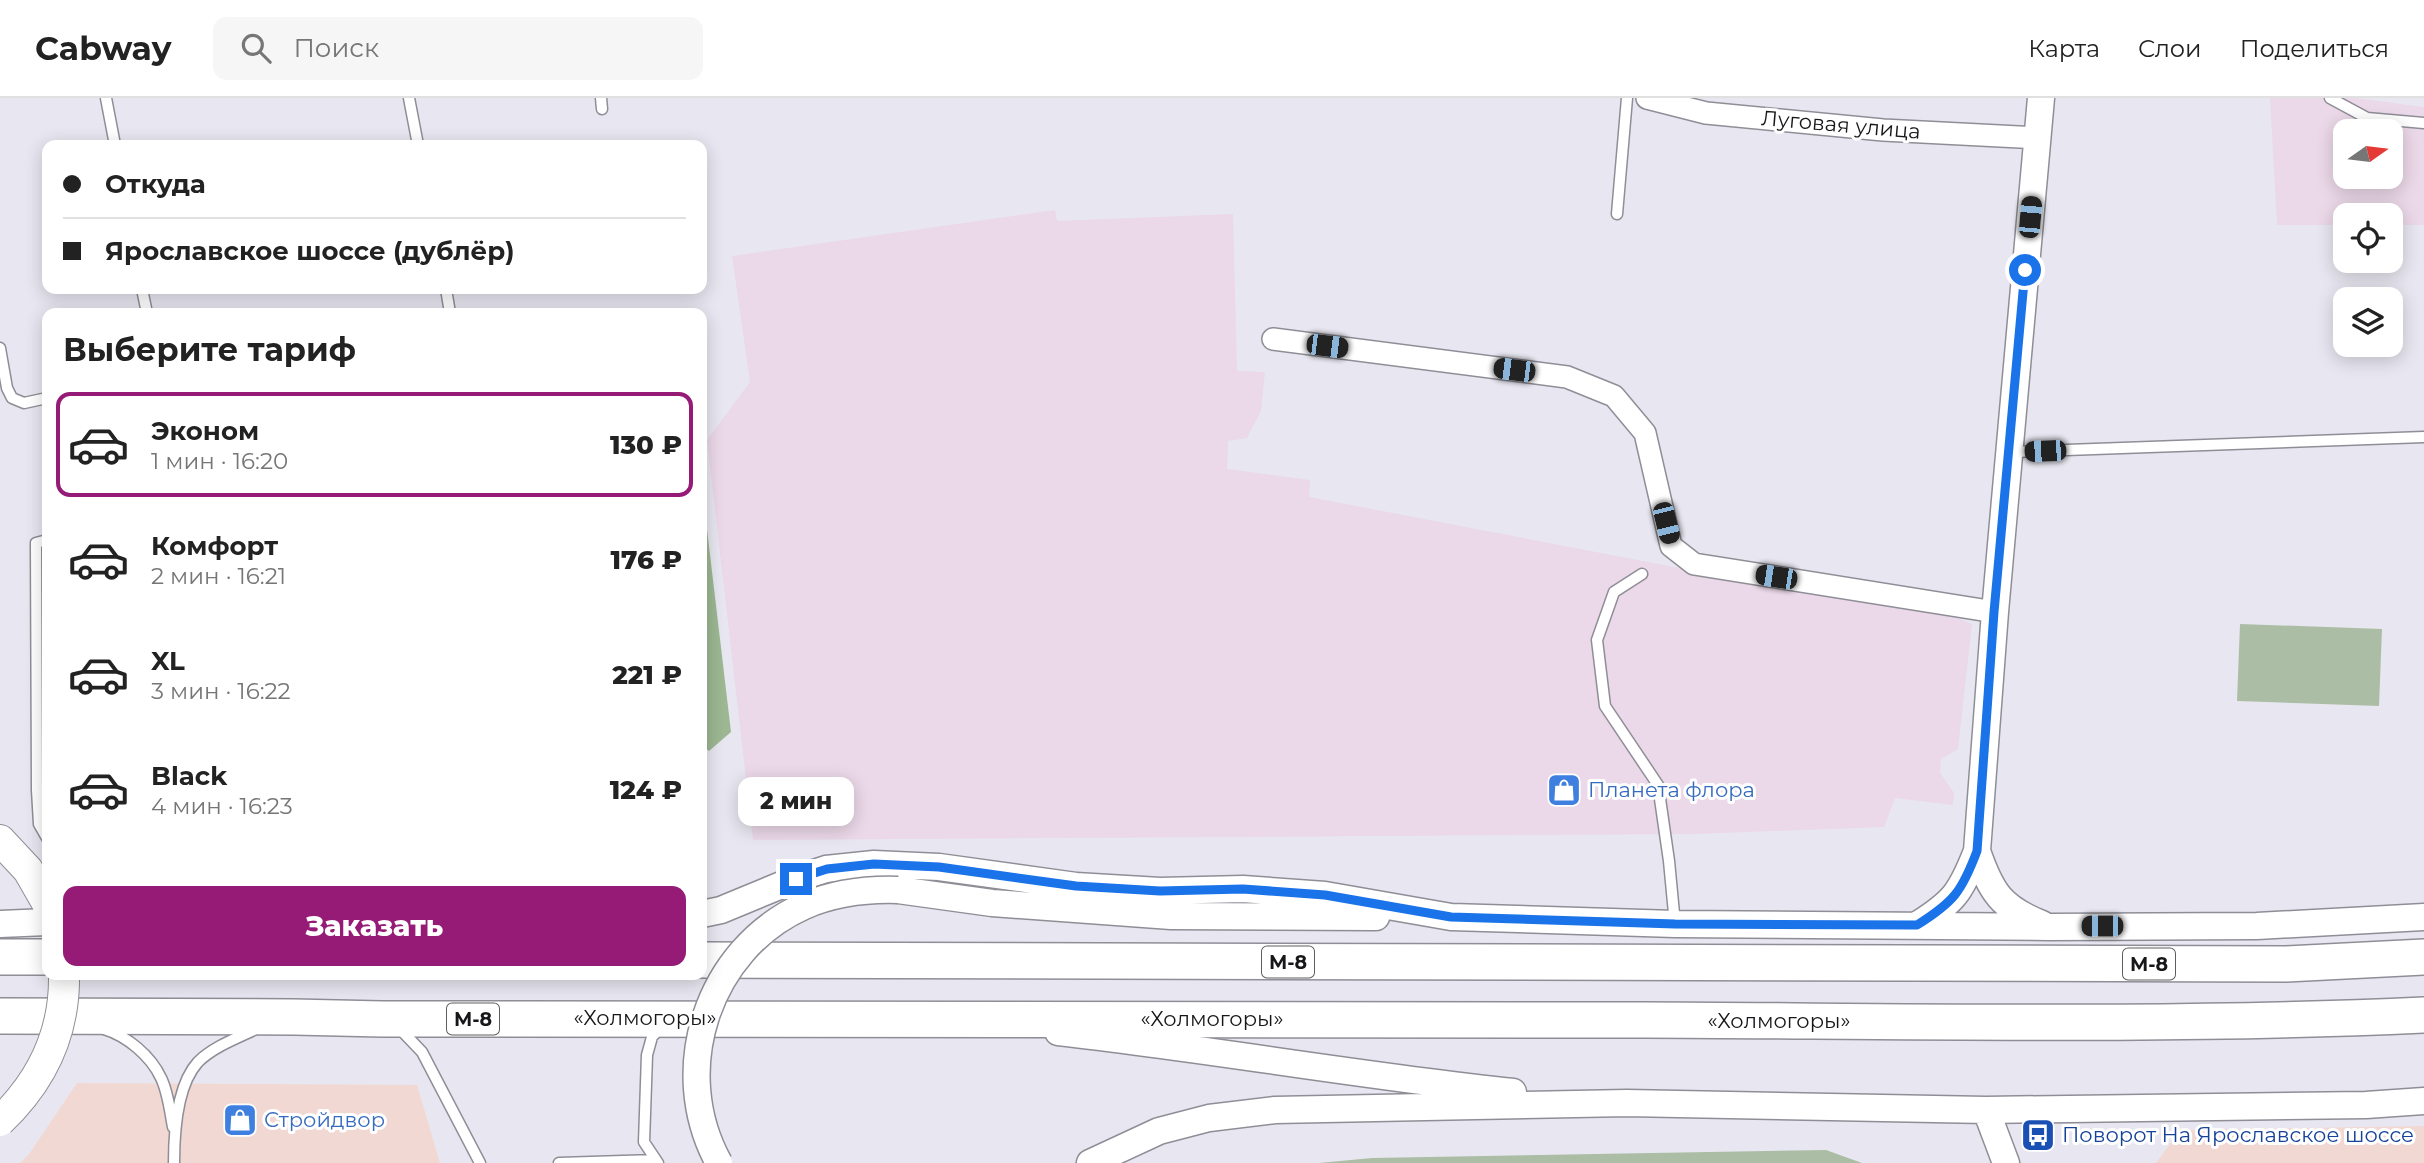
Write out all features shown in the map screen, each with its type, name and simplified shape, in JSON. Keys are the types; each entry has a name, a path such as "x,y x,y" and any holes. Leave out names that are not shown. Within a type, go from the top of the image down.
{"highway":[{"path":"0,957 42,957"},
{"name":"М-8","path":"707,960 2286,964 2424,957"},
{"name":"«Холмогоры»","path":"0,1016 2051,1023 2289,1021 2424,1014"}],"main road":[{"path":"0,840 28,870 42,894"},
{"path":"0,1121 28,1091 50,1054 62,1013 64,980"}],"street":[{"name":"Луговая улица","path":"1647,98 1720,114 1883,130 2038,138"},
{"path":"1917,925 1942,909 1964,884 1977,851 1994,612 2041,98"},
{"path":"1273,339 1567,377 1614,396 1645,433 1671,546 1694,564 1994,612"},
{"path":"1977,851 1986,877 2000,899 2018,915 2050,927"},
{"path":"707,913 827,869 874,864 939,867 1076,886 1160,891 1243,889 1325,895 1451,917"},
{"path":"719,1163 704,1129 698,1105 696,1057 707,1010 730,967 762,932 803,906 849,892 898,890 992,903 1171,916 1451,917 1675,924 2257,926 2424,917"},
{"path":"0,924 42,922"},
{"path":"945,1018 1185,1046 1456,1086 1627,1103"},
{"path":"1090,1163 1159,1131 1209,1118 1275,1110 1627,1103 1986,1110 2366,1105 2424,1101"},
{"path":"1986,1110 2006,1163"}],"lane":[{"path":"106,98 114,140"},
{"path":"409,98 417,140"},
{"path":"1617,214 1627,98"},
{"path":"2330,98 2367,118 2424,122"},
{"path":"0,348 7,388 12,398 23,403 42,399"},
{"path":"2009,452 2424,437"},
{"path":"42,542 36,544 42,790 39,824 42,829"},
{"path":"1642,574 1614,592 1597,640 1605,706 1658,785 1670,861 1675,924"},
{"path":"65,1016 113,1031 143,1052 161,1078 174,1130"},
{"path":"174,1163 174,1130 183,1091 198,1063 225,1044 258,1028 295,1017"},
{"path":"657,1161 644,1142 647,1055 652,1037 662,1025 678,1018"},
{"path":"382,1019 404,1031 422,1052 480,1163"},
{"path":"559,1163 657,1161"}],"shaded area":[{"path":"2270,98 2355,98 2424,107 2424,225 2403,225 2403,203 2333,203 2333,225 2277,225"},
{"path":"1055,210 1057,221 1233,214 1237,371 1265,372 1261,411 1247,438 1228,441 1227,469 1310,480 1309,497 1700,572 1947,614 1972,624 1958,749 1941,759 1940,773 1954,793 1953,805 1895,798 1884,827 1693,834 753,840 707,440 750,382 732,256"},
{"name":"Стройдвор","path":"77,1083 417,1085 440,1163 20,1163 29,1154"},
{"path":"2424,1126 2424,1163 2156,1163 2180,1130"}],"green space":[{"path":"707,529 731,732 709,751 707,750"},
{"path":"2240,624 2382,629 2379,706 2237,701"},
{"path":"1826,1150 1862,1163 1319,1163 1372,1158"}],"place":[{"name":"Планета флора","path":"1564,790"},
{"name":"Стройдвор","path":"240,1120"},
{"name":"Поворот На Ярославское шоссе","path":"2038,1135"}],"route":[{"path":"796,879 827,869 874,864 939,867 1076,886 1160,891 1243,889 1325,895 1451,917 1675,924 1917,925 1942,909 1964,884 1977,851 1994,612 2025,270"}]}
